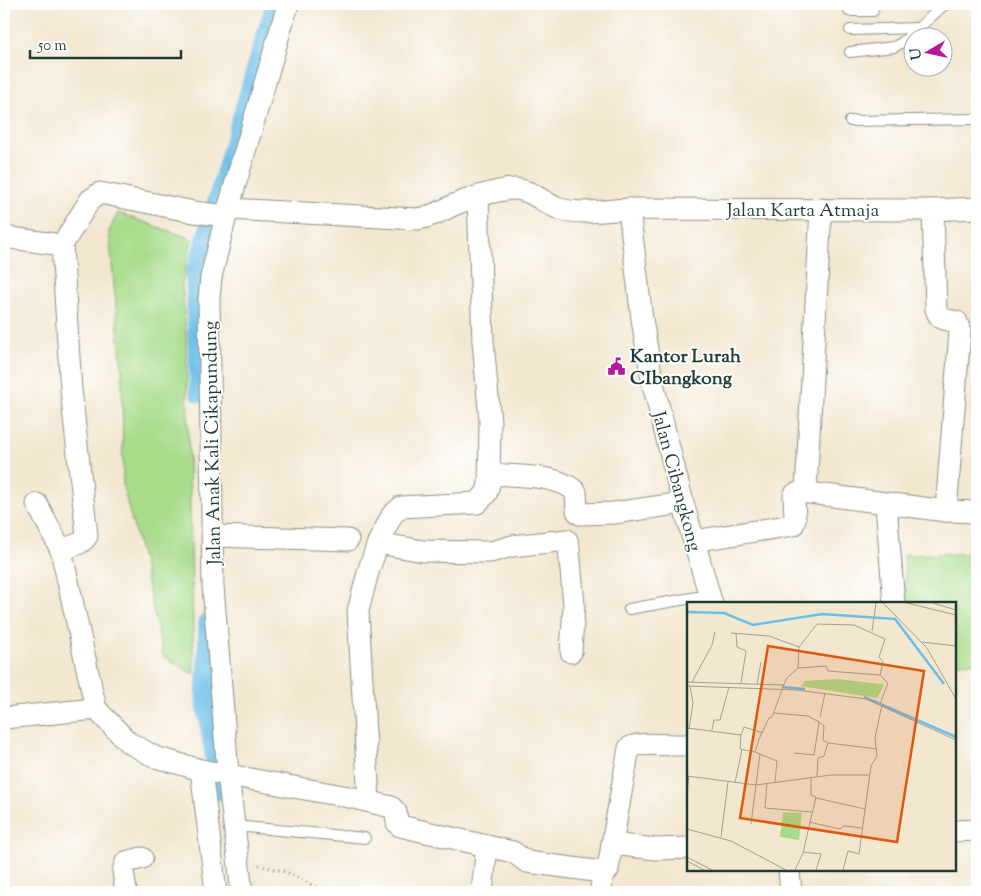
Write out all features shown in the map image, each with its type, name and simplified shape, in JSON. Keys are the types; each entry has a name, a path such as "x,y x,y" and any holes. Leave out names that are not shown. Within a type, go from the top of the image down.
{"street":[{"name":"Jalan Anak Kali Cikapundung","path":"242,892 235,826 215,773 209,299 211,277 224,213 288,4"},
{"name":"Jalan Karta Atmaja","path":"62,245 90,200 100,194 194,212 417,218 434,216 454,205 478,197 516,189 534,194 548,205 580,212 629,209 933,210 977,208"},
{"path":"369,801 358,611 378,543 396,510 402,507 477,503 486,494 489,485 490,421 482,341 478,197"},
{"name":"Jalan Cibangkong","path":"629,209 642,319 652,380 683,504 710,599"},
{"path":"806,492 821,209"},
{"path":"933,210 936,309 941,319 957,322 960,331 946,511"},
{"path":"4,237 62,245 71,398 87,536 80,543 61,550"},
{"path":"490,474 548,479 562,484 576,492 577,511 580,514 614,513 683,504"},
{"path":"694,541 793,525 796,519 794,496 798,493 806,492 886,504 946,511 977,512"},
{"path":"37,504 61,550 96,710 128,742 168,762 215,773 369,801 394,808 398,825 404,828 512,852 527,862 602,882 608,870 629,748 640,744 687,745"},
{"path":"886,504 894,602"},
{"path":"213,536 348,540"},
{"path":"378,543 423,551 491,552 512,546 527,546 565,539 568,542 569,549 574,605 571,652"},
{"path":"4,718 96,710"},
{"path":"215,773 216,892"},
{"path":"956,831 977,830"},
{"path":"612,844 656,849 687,848"},
{"path":"482,892 487,846"},
{"path":"126,892 124,871 126,862 142,858"},
{"path":"789,871 791,892"}],"lane":[{"path":"917,28 943,4"},
{"path":"849,11 873,10"},
{"path":"850,30 904,28"},
{"path":"850,52 894,47 904,41"},
{"path":"850,121 977,119"},
{"path":"629,608 710,599"},
{"path":"235,826 365,838"}],"path":[{"path":"239,860 286,872 326,892"}],"green space":[{"path":"118,213 192,239 182,285 186,334 194,674 163,656 142,559 123,487 122,371 109,231"},
{"path":"977,553 977,662 956,663 956,602 907,602 904,555"}],"waterway":[{"path":"200,392 196,275 276,4"},
{"path":"209,622 206,700 221,790"}],"place":[{"name":"Kantor Lurah CIbangkong","path":"616,366"}]}
